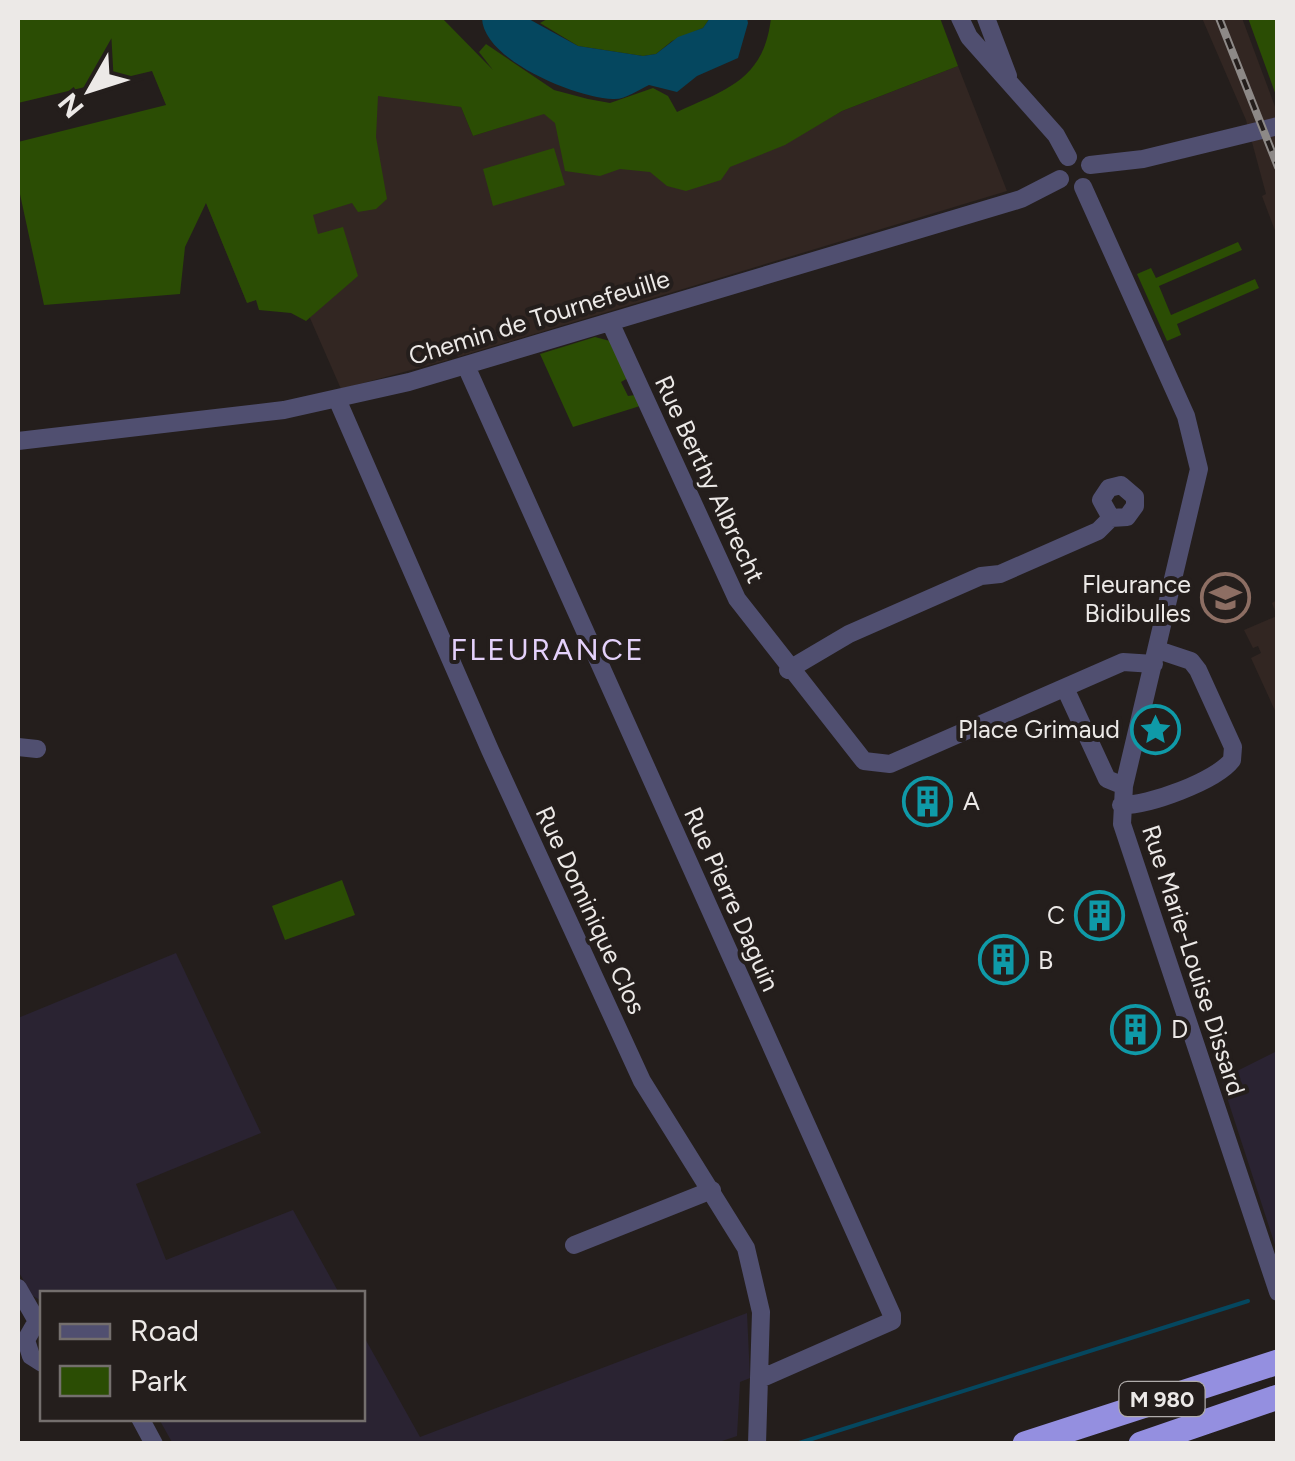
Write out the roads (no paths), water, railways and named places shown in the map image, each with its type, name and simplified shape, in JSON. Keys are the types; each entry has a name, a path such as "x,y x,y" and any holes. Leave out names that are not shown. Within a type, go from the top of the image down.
{"highway":[{"name":"M 980","path":"1026,1444 1278,1362"},
{"name":"M 980","path":"1141,1444 1278,1397"}],"street":[{"path":"960,18 981,52 1010,81 1068,157"},
{"path":"986,18 1010,81"},
{"path":"1090,165 1142,159 1278,126"},
{"path":"1068,157 1081,157 1090,165 1091,178 1083,188 1070,188 1060,179 1060,166 1068,157"},
{"name":"Chemin de Tournefeuille","path":"18,442 245,416 337,399 466,366 1020,199 1060,179"},
{"name":"Rue Marie-Louise Dissard","path":"1083,188 1198,448 1196,492 1123,796 1127,839 1278,1292"},
{"name":"Rue Berthy Albrecht","path":"610,322 736,599 852,752 876,765 890,764 1124,662 1156,657"},
{"name":"Rue Pierre Daguin","path":"466,366 892,1315 892,1321 760,1379"},
{"name":"Rue Dominique Clos","path":"337,399 490,750 642,1081 746,1248 756,1283 760,1379 757,1444"},
{"path":"788,670 849,634 981,576 1000,574 1098,531 1111,518"},
{"path":"1065,688 1107,778 1123,796 1152,802 1219,772 1232,760 1233,746 1191,661 1156,657"},
{"path":"574,1245 712,1190"},
{"path":"18,1288 40,1322 30,1330 22,1346"},
{"path":"142,1421 154,1444"}],"water":[{"path":"482,18 527,18 578,46 643,56 656,54 678,37 703,28 710,18 747,18 748,23 738,58 697,76 677,92 649,85 613,99 577,92 514,62 486,33"}],"waterway":[{"path":"796,1444 1248,1301"}],"railway":[{"path":"1219,18 1278,167"}],"place":[{"name":"Fleurance Bidibulles","path":"1226,598"},
{"name":"Place Grimaud","path":"1155,729"},
{"name":"A","path":"928,801"},
{"name":"C","path":"1100,915"},
{"name":"B","path":"1003,960"},
{"name":"D","path":"1136,1029"}],"district":[{"name":"FLEURANCE","path":"548,649"}]}
